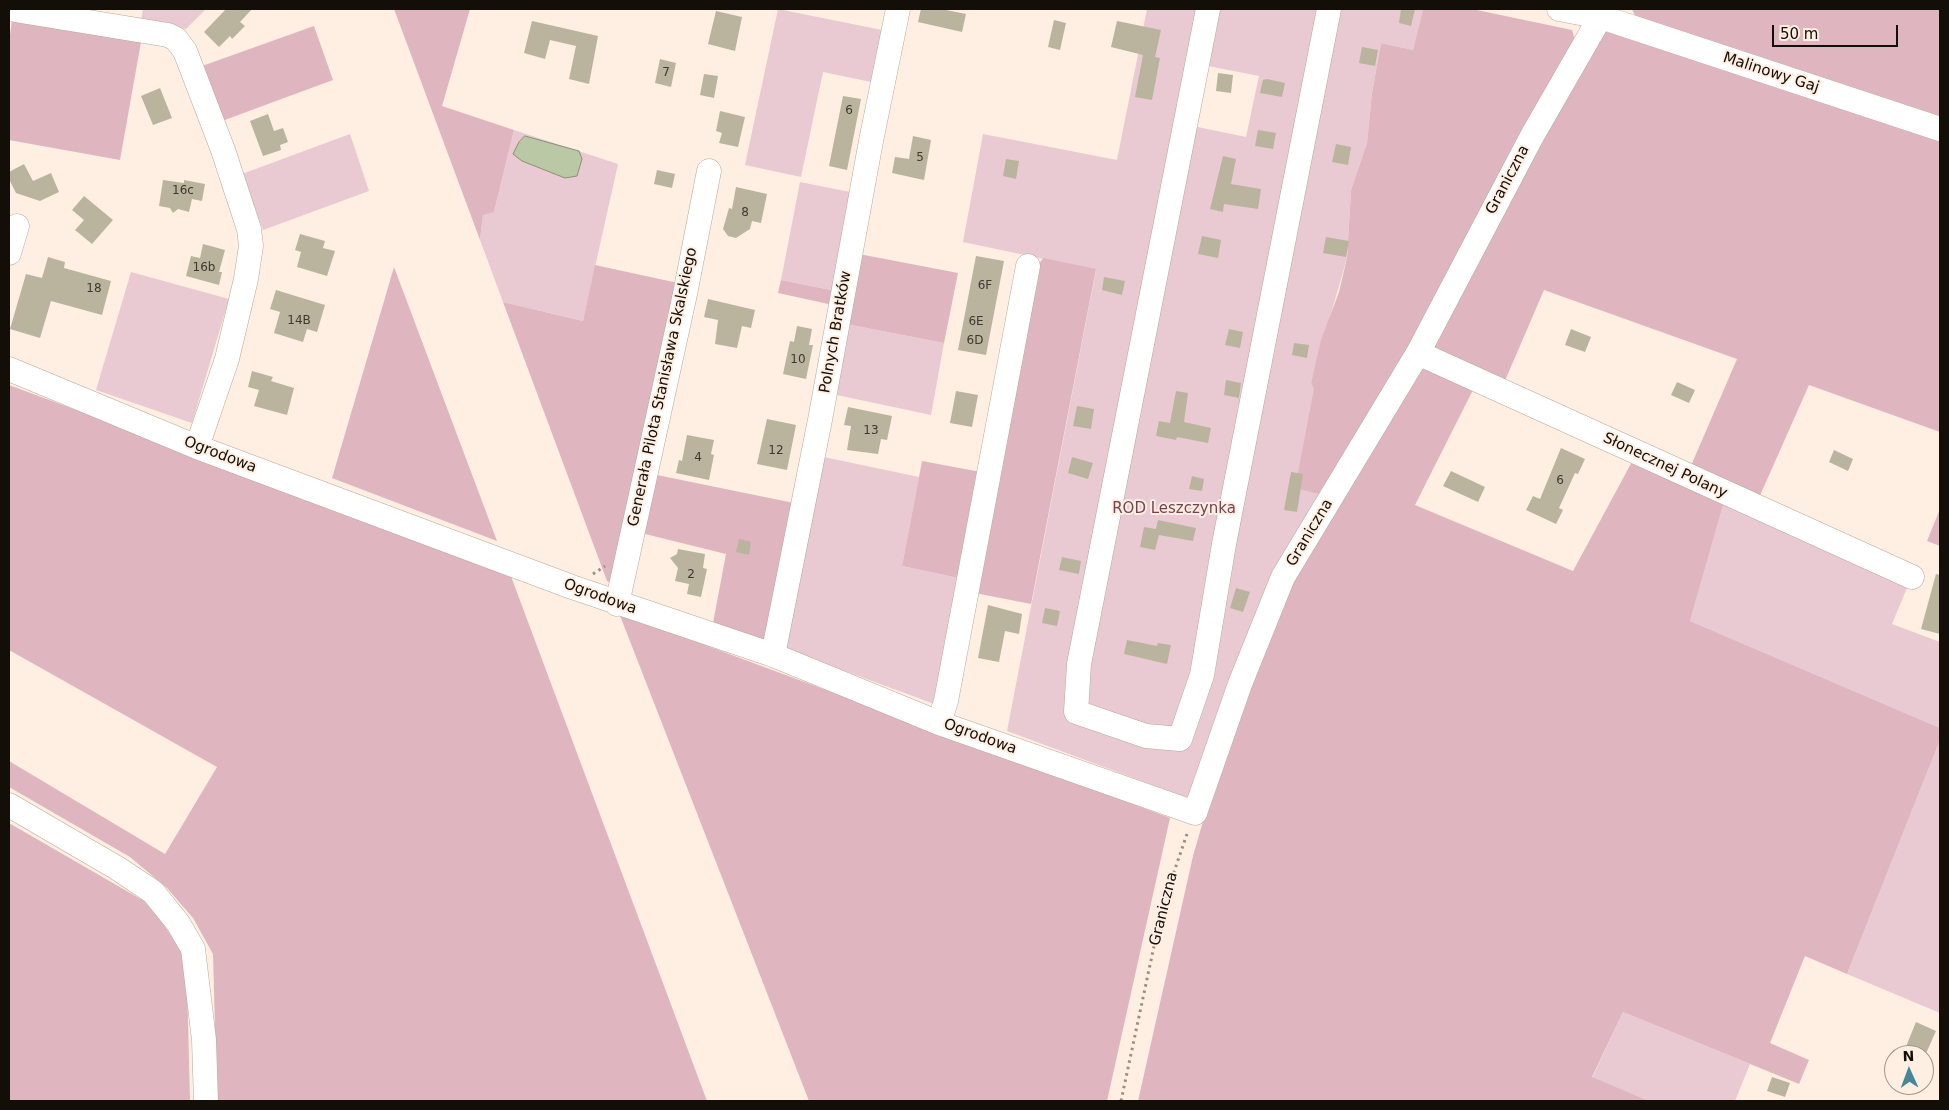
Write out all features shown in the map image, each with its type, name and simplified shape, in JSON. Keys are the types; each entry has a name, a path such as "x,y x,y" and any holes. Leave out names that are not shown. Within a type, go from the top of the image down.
{"street":[{"path":"9,9 168,36 176,39 185,52 223,150 249,229 251,246 246,279 227,359 197,447"},
{"name":"Polnych Bratków","path":"773,655 820,420 871,141 898,9"},
{"path":"1208,9 1079,664 1076,712 1146,736 1180,739 1202,675 1228,525 1330,9"},
{"name":"Malinowy Gaj","path":"1559,9 1603,13 1940,129"},
{"name":"Graniczna","path":"1196,813 1240,684 1283,577 1418,353 1532,136 1603,13"},
{"name":"Generała Pilota Stanisława Skalskiego","path":"617,604 685,294 709,171"},
{"path":"9,253 17,226"},
{"path":"939,722 948,692 1028,266"},
{"name":"Słonecznej Polany","path":"1418,353 1912,577"},
{"name":"Ogrodowa","path":"9,369 197,447 617,604 773,655 939,722 1196,813"},
{"path":"9,805 117,868 153,892 178,922 193,949 203,1030 206,1101"}],"path":[{"path":"572,587 600,570 629,546"},
{"name":"Graniczna","path":"1121,1101 1163,904 1177,858 1196,813"}],"green space":[{"path":"143,9 206,9 186,29 141,20"},
{"path":"778,9 887,31 876,83 823,72 801,177 745,165"},
{"name":"ROD Leszczynka","path":"1147,9 1201,9 1178,123 1246,137 1259,76 1203,65 1213,9 1423,9 1413,50 1381,43 1372,93 1367,143 1351,190 1347,258 1311,383 1314,388 1323,495 1193,800 1007,731 1096,270 963,242 983,134 1117,160"},
{"path":"514,130 618,164 583,321 503,302 480,240 483,214 494,212"},
{"path":"350,134 369,191 263,230 242,174"},
{"path":"800,182 855,193 836,291 781,280"},
{"path":"131,272 229,299 192,423 96,390"},
{"path":"846,324 944,343 931,415 832,394"},
{"path":"819,456 919,477 902,566 963,579 937,705 780,647"},
{"path":"1724,502 1909,583 1892,624 1940,642 1940,728 1690,621"},
{"path":"1940,740 1940,1013 1847,974"},
{"path":"1623,1012 1750,1064 1735,1101 1649,1101 1592,1078"}],"shaded area":[{"path":"394,9 470,9 442,106 514,130 494,212 483,215 480,240"},
{"path":"1423,9 1472,9 1572,30 1576,43 1477,232 1323,495 1295,488 1314,389 1311,383 1321,340 1339,292 1347,258 1351,190 1367,143 1372,93 1381,43 1413,50"},
{"path":"1632,9 1940,9 1940,118 1637,20"},
{"path":"12,20 141,42 120,160 9,140 9,42"},
{"path":"314,26 333,80 222,121 202,66"},
{"path":"1604,29 1940,140 1940,432 1809,385 1758,500 1690,468 1737,359 1544,290 1504,383 1437,355 1433,346 1482,239"},
{"path":"525,136 579,151 582,159 577,176 565,178 522,161 513,154 519,142"},
{"path":"859,254 958,273 944,343 846,324"},
{"path":"1043,258 1096,269 1031,604 975,593 1035,270"},
{"path":"595,265 678,283 615,586 607,581 503,302 583,321"},
{"path":"394,267 497,541 332,478"},
{"path":"781,280 836,291 833,305 778,293"},
{"path":"1422,369 1436,370 1474,388 1415,505 1573,571 1634,458 1724,502 1690,621 1940,728 1940,740 1847,974 1805,956 1770,1043 1809,1060 1799,1084 1623,1012 1592,1077 1649,1101 1138,1101 1193,856 1208,804 1286,586"},
{"path":"9,385 509,571 707,1101 217,1101 213,954 193,918 167,888 130,857 9,787 9,761 165,854 217,767 9,650"},
{"path":"922,461 981,472 963,579 902,566"},
{"path":"652,474 794,503 766,642 713,623 726,554 641,533"},
{"path":"1940,509 1940,546 1927,541"},
{"path":"619,613 1170,818 1107,1101 809,1101"},
{"path":"9,823 144,901 162,922 181,951 187,981 190,1101 9,1101"}],"building":[{"path":"226,9 252,9 240,22 245,26 232,39 230,36 219,47 204,32"},
{"path":"921,9 941,9 966,14 962,32 918,22"},
{"path":"1401,9 1415,9 1411,26 1399,23"},
{"path":"716,11 742,17 735,51 708,44"},
{"path":"1054,20 1066,23 1060,50 1048,47"},
{"path":"532,21 598,36 589,84 569,79 576,46 550,40 545,59 524,53"},
{"path":"1117,21 1161,30 1155,57 1160,58 1152,100 1135,97 1143,55 1111,47"},
{"path":"1362,47 1378,50 1375,66 1359,63"},
{"path":"660,59 676,63 671,87 655,83"},
{"path":"1218,73 1233,75 1231,93 1216,91"},
{"path":"704,74 718,76 714,98 700,95"},
{"path":"1267,79 1285,83 1282,97 1260,93 1263,80"},
{"path":"160,88 172,118 153,125 141,96"},
{"path":"843,96 861,99 847,170 829,166"},
{"path":"720,111 745,117 738,147 719,143 722,133 716,131"},
{"path":"268,114 274,131 283,128 288,142 280,145 281,150 263,156 250,121"},
{"path":"1258,130 1276,133 1273,149 1255,146"},
{"path":"913,136 931,140 924,180 892,173 895,157 909,159"},
{"path":"1336,144 1351,147 1348,165 1332,162"},
{"path":"1223,156 1236,159 1231,184 1261,189 1258,209 1224,204 1223,212 1210,209"},
{"path":"1006,159 1019,161 1016,179 1003,176"},
{"path":"24,164 33,181 51,173 59,192 40,201 16,193 9,179 9,172"},
{"path":"657,170 675,174 672,188 654,184"},
{"path":"163,180 184,183 184,180 205,184 202,201 192,199 189,212 178,209 173,213 170,208 159,206"},
{"path":"736,187 767,194 761,223 752,221 750,229 736,238 728,236 723,229 729,208 732,209"},
{"path":"84,196 113,220 92,244 75,230 84,220 72,210"},
{"path":"300,234 325,241 323,248 335,251 327,276 297,267 301,252 295,250"},
{"path":"1202,236 1221,240 1218,258 1198,254"},
{"path":"1326,237 1349,241 1346,257 1323,253"},
{"path":"203,244 225,250 219,272 222,272 219,285 186,276 191,256 200,258"},
{"path":"976,256 1004,261 986,355 958,350"},
{"path":"48,257 65,262 64,268 111,281 102,315 51,301 40,338 10,329 26,274 42,278"},
{"path":"1104,277 1125,281 1122,295 1102,290"},
{"path":"276,290 325,305 317,332 307,329 303,342 274,333 280,312 270,309"},
{"path":"708,299 755,310 751,328 742,326 737,348 715,344 718,320 704,317"},
{"path":"797,326 812,329 809,345 813,345 806,379 783,374 790,341 794,342"},
{"path":"1229,329 1243,332 1240,348 1225,345"},
{"path":"1571,329 1591,337 1585,352 1565,345"},
{"path":"1294,343 1309,345 1307,358 1292,355"},
{"path":"252,371 273,377 271,381 294,388 287,415 254,406 259,390 248,387"},
{"path":"1226,380 1241,383 1239,398 1224,395"},
{"path":"1677,382 1695,390 1689,403 1671,395"},
{"path":"956,391 978,395 972,427 950,423"},
{"path":"1176,391 1188,393 1184,422 1211,428 1208,443 1177,437 1176,440 1156,436 1159,421 1170,423"},
{"path":"1077,406 1094,409 1091,429 1073,426"},
{"path":"848,407 892,416 887,440 881,439 878,454 847,450 851,426 844,425"},
{"path":"767,419 796,425 787,470 757,464"},
{"path":"687,435 714,440 711,454 714,455 709,480 676,473 679,460 682,461"},
{"path":"1561,448 1585,459 1578,474 1575,473 1559,508 1563,510 1556,524 1526,510 1533,496 1540,499"},
{"path":"1834,450 1853,459 1848,471 1829,462"},
{"path":"1072,457 1093,463 1088,479 1068,473"},
{"path":"1451,471 1485,487 1478,502 1443,486"},
{"path":"1291,472 1303,474 1297,512 1284,510"},
{"path":"1192,476 1204,479 1202,491 1189,489"},
{"path":"1158,520 1196,528 1193,541 1159,535 1155,550 1140,547 1144,527 1156,529"},
{"path":"739,539 751,542 749,555 736,552"},
{"path":"678,549 705,554 703,568 707,569 701,597 687,594 689,584 675,581 678,568 670,558 677,554"},
{"path":"1062,557 1081,561 1079,574 1059,570"},
{"path":"1936,574 1940,575 1940,634 1921,629"},
{"path":"1236,588 1250,592 1243,612 1230,608"},
{"path":"988,605 1022,614 1019,634 1005,631 999,662 978,658"},
{"path":"1045,608 1060,611 1057,626 1042,623"},
{"path":"1127,640 1157,646 1158,643 1171,645 1167,664 1124,654"},
{"path":"1916,1022 1936,1031 1930,1045 1907,1045"},
{"path":"1772,1077 1790,1083 1785,1097 1767,1091"}]}
